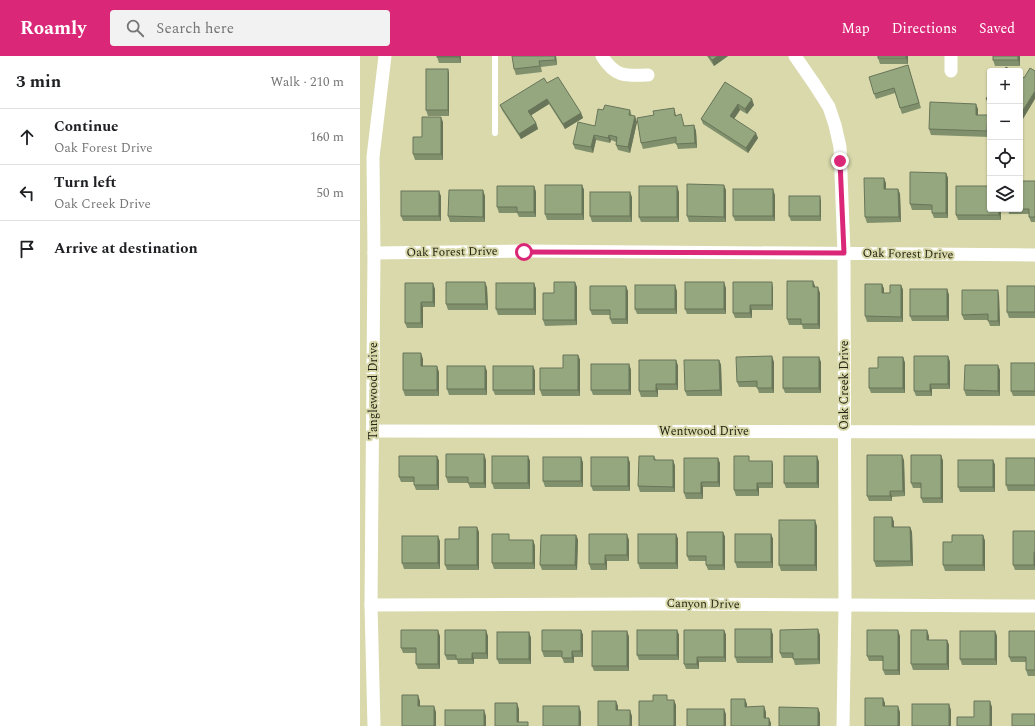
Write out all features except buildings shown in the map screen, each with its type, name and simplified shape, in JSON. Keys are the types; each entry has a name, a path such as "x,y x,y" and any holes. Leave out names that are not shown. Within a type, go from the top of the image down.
{"street":[{"name":"Tanglewood Drive","path":"374,726 371,605 374,253 373,158 385,56"},
{"path":"602,56 609,66 620,74 633,76 648,75"},
{"name":"Oak Creek Drive","path":"795,56 829,107 840,147 844,253 845,606 843,726"},
{"path":"951,56 951,71"},
{"name":"Oak Forest Drive","path":"374,253 844,253 1035,256"},
{"name":"Wentwood Drive","path":"373,431 1035,432"},
{"name":"Canyon Drive","path":"371,605 654,604 1035,606"}],"lane":[{"path":"495,56 496,133"}],"route":[{"path":"524,252 844,253 840,161"}]}
